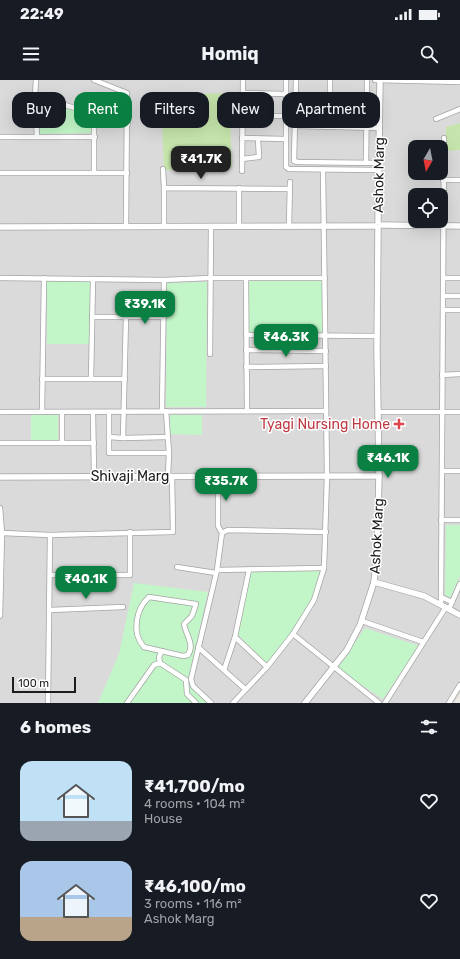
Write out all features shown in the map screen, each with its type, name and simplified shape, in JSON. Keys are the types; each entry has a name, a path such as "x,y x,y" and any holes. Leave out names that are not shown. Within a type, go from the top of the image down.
{"street":[{"path":"35,92 36,80"},
{"path":"94,80 126,92"},
{"path":"243,80 243,92"},
{"path":"286,80 286,92"},
{"path":"296,80 296,92"},
{"path":"330,80 330,92"},
{"path":"367,80 367,92"},
{"path":"375,80 460,82"},
{"name":"Ashok Marg","path":"380,80 380,92"},
{"path":"436,119 460,110"},
{"path":"37,128 37,137"},
{"path":"94,173 95,128"},
{"path":"126,227 128,128"},
{"path":"242,128 242,172"},
{"path":"285,128 286,167 289,169 378,170"},
{"path":"295,128 294,161 378,163"},
{"path":"366,163 367,128"},
{"name":"Ashok Marg","path":"307,702 347,650 362,621 374,582 377,554 379,476 377,336 378,163 380,128"},
{"path":"0,138 95,137"},
{"path":"242,138 285,139"},
{"path":"242,158 259,157 258,139"},
{"path":"163,169 164,226"},
{"path":"233,703 268,667 293,634 314,600 324,568 327,476 323,169"},
{"path":"0,173 127,173"},
{"path":"443,180 443,188"},
{"path":"448,180 460,180"},
{"path":"289,226 290,182"},
{"path":"164,188 290,189"},
{"path":"239,188 239,226"},
{"path":"0,227 408,225"},
{"path":"210,354 211,226"},
{"path":"448,226 460,226"},
{"path":"443,228 441,598 445,607"},
{"path":"0,278 164,280 210,278 325,278"},
{"path":"42,412 44,278"},
{"path":"246,278 247,411"},
{"path":"443,278 460,278"},
{"path":"91,379 93,279"},
{"path":"2,534 50,535 173,532 168,437 164,411 164,280"},
{"path":"443,296 460,296"},
{"path":"443,310 460,310"},
{"path":"92,317 164,317"},
{"path":"123,438 125,412 126,317"},
{"path":"246,335 377,336"},
{"path":"246,350 326,351"},
{"path":"246,367 326,366"},
{"path":"442,375 460,374"},
{"path":"42,379 125,379"},
{"path":"0,412 326,411"},
{"path":"62,412 62,443"},
{"path":"93,412 94,476"},
{"path":"109,412 108,453 169,453"},
{"path":"378,412 460,412"},
{"path":"109,437 168,437"},
{"path":"0,443 94,443"},
{"path":"442,471 460,471"},
{"path":"211,703 192,686 192,679 198,647 217,572 222,533 218,526 218,476"},
{"name":"Shivaji Marg","path":"0,477 379,476"},
{"path":"0,508 2,534 0,616"},
{"path":"441,520 460,520"},
{"path":"222,533 228,530 326,532"},
{"path":"50,575 130,576 130,532"},
{"path":"48,703 50,535"},
{"path":"177,567 217,572 324,568"},
{"path":"224,670 235,637 249,570"},
{"path":"374,582 412,592 460,615"},
{"path":"385,703 445,607 452,602 460,584"},
{"path":"149,597 196,604 192,616 184,624 190,641 190,650 188,655 183,656 162,651 144,647 136,634 136,621 144,602 149,597"},
{"path":"441,598 452,602"},
{"path":"50,610 123,607"},
{"path":"362,621 423,642"},
{"path":"293,634 333,668 379,703"},
{"path":"235,637 268,667"},
{"path":"198,647 245,689"},
{"path":"162,651 159,657 160,663 186,680 187,694 196,703"},
{"path":"127,703 154,665 160,663"},
{"path":"449,703 460,685"}],"shaded area":[{"path":"0,80 460,80 460,693 454,703 0,703"}],"green space":[{"path":"217,93 217,128 230,128 232,167 164,170 162,128 209,128 209,94"},
{"path":"66,107 74,109 74,128 92,128 92,133 39,134 39,128 66,128"},
{"path":"460,123 460,150 448,151 446,127"},
{"path":"47,281 90,281 90,344 47,344"},
{"path":"249,281 322,281 322,332 249,332"},
{"path":"207,282 206,407 166,407 167,283"},
{"path":"31,415 58,415 58,440 31,440"},
{"path":"170,415 202,415 202,435 170,434"},
{"path":"446,525 460,525 460,576 449,600 445,597"},
{"path":"321,570 313,600 291,636 267,665 238,635 251,572"},
{"path":"134,583 208,592 190,672 190,678 194,690 207,703 98,703 119,654"},
{"path":"365,628 419,646 383,699 337,669"}],"place":[{"name":"Tyagi Nursing Home","path":"399,424"}]}
